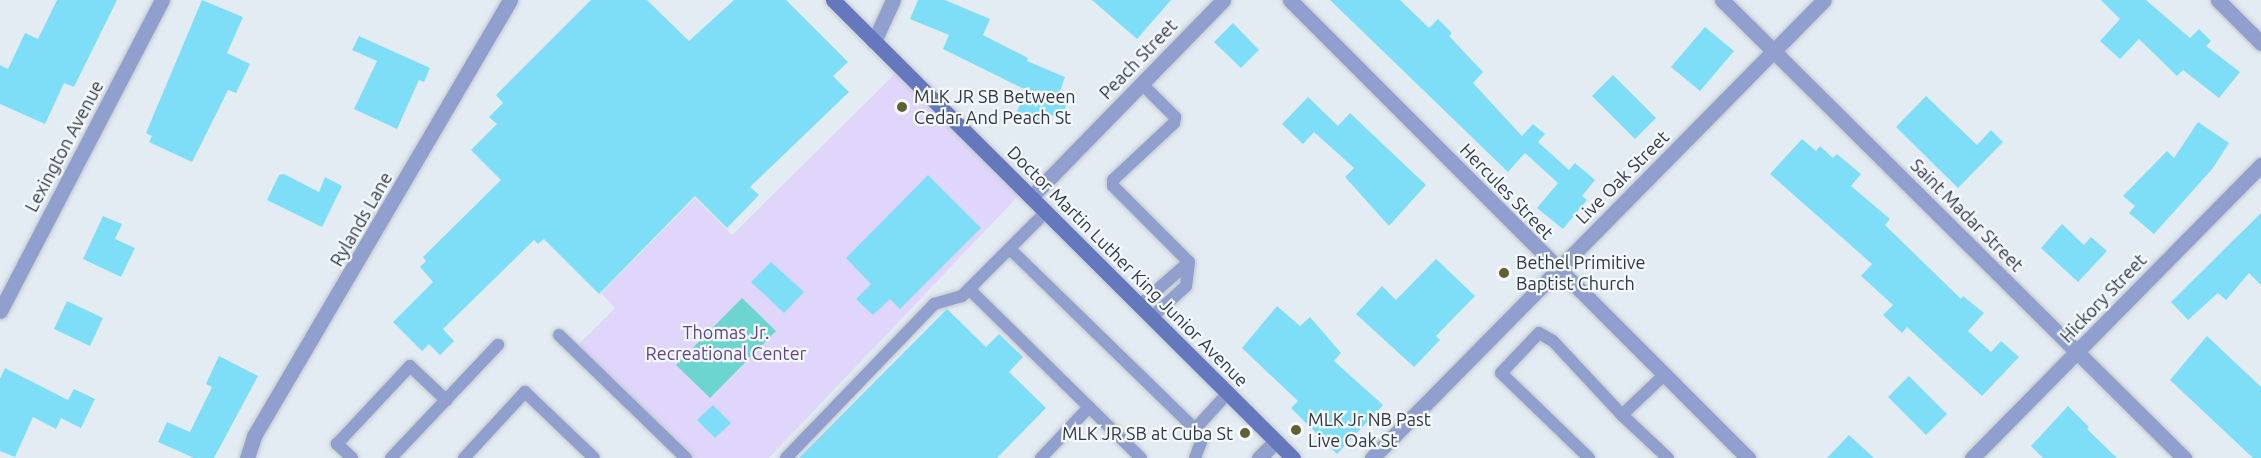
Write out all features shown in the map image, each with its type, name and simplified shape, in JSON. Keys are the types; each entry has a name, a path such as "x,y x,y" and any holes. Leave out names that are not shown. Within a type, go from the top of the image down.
{"main road":[{"name":"Doctor Martin Luther King Junior Avenue","path":"833,0 1293,458"}],"street":[{"name":"Lexington Avenue","path":"0,311 162,0"},
{"name":"Rylands Lane","path":"247,458 254,436 510,0"},
{"path":"874,41 893,0"},
{"name":"Peach Street","path":"1031,197 1223,0"},
{"name":"Hercules Street","path":"1290,0 1557,270 1748,458"},
{"name":"Saint Madar Street","path":"1722,0 2184,458"},
{"name":"Live Oak Street","path":"1371,458 1824,0"},
{"path":"2218,0 2261,43"},
{"name":"Hickory Street","path":"1971,458 2261,165"},
{"path":"1259,458 1276,441"}],"lane":[{"path":"1142,84 1175,117 1174,123 1113,180 1113,186 1189,262"},
{"path":"786,458 934,304 962,297 1046,212"},
{"path":"1010,249 1203,437 1195,458"},
{"path":"1140,306 1189,262"},
{"path":"1152,318 1186,286 1189,262"},
{"path":"969,289 1141,458"},
{"path":"1589,458 1580,454 1501,374 1539,333 1553,341 1622,415 1668,458"},
{"path":"560,335 686,458"},
{"path":"391,458 498,345"},
{"path":"352,458 336,444 410,366 446,400"},
{"path":"1622,415 1664,375"},
{"path":"464,458 525,393 594,458"},
{"path":"1195,429 1228,393"},
{"path":"1041,458 1089,407"}],"green space":[{"name":"Thomas Jr. Recreational Center","path":"901,68 1024,190 769,458 686,458 574,349 615,308 601,293 695,198 732,235"}],"shaded area":[{"path":"742,298 776,331 710,398 676,365"}],"building":[{"path":"57,0 117,0 74,87 64,83 45,124 0,104 0,65 8,69 25,33 38,39"},
{"path":"202,0 243,17 227,53 250,64 236,93 228,90 192,162 149,142 152,136 146,133"},
{"path":"591,0 647,0 689,41 734,0 786,0 848,62 833,76 849,92 750,187 759,195 727,228 695,196 599,294 544,239 538,244 534,240 443,329 454,341 440,355 429,344 422,351 393,322 433,282 420,267 426,261 423,257 501,180 471,150 497,124 489,117 503,103 496,95"},
{"path":"918,0 945,0 990,19 983,35 1028,58 1027,61 1065,77 1060,91 1070,95 1061,119 1046,113 1040,127 1015,116 1026,90 943,49 949,35 910,19"},
{"path":"1092,0 1171,0 1137,39"},
{"path":"1330,0 1400,0 1429,28 1438,19 1452,33 1449,36 1483,72 1473,83 1522,136 1533,124 1545,134 1538,142 1569,170 1575,163 1595,180 1582,196 1587,200 1563,229 1537,208 1558,183 1525,153 1508,172"},
{"path":"2101,0 2146,0 2190,38 2199,29 2211,41 2206,46 2240,72 2219,98 2183,70 2177,76 2139,39 2120,59 2100,41 2120,19"},
{"path":"1233,23 1259,50 1241,68 1214,42"},
{"path":"1705,27 1734,51 1700,91 1671,67"},
{"path":"359,36 430,68 424,82 419,80 397,129 354,109 377,61 352,50"},
{"path":"1613,75 1656,118 1635,139 1592,96"},
{"path":"1926,96 1977,145 1991,130 2003,142 1958,188 1896,127"},
{"path":"1308,97 1338,126 1350,113 1426,185 1389,226 1345,177 1354,168 1314,132 1303,144 1282,124"},
{"path":"2198,122 2229,143 2213,168 2154,234 2129,213 2135,206 2123,196 2167,151 2174,158"},
{"path":"1802,139 1816,151 1820,146 1833,158 1837,154 1861,174 1851,186 1890,219 1885,225 1961,299 1963,296 1984,313 1968,331 1991,352 2001,341 2019,357 1982,396 1907,327 1902,333 1883,315 1893,305 1861,276 1872,264 1770,174"},
{"path":"284,174 319,192 325,177 342,186 322,227 267,200 279,175"},
{"path":"928,175 981,228 900,309 890,299 873,315 856,299 871,284 846,258"},
{"path":"2261,213 2261,285 2249,273 2226,300 2218,293 2188,320 2171,302"},
{"path":"103,216 122,224 115,239 135,248 121,277 83,259"},
{"path":"2062,224 2084,245 2091,237 2107,251 2078,282 2041,248"},
{"path":"1436,259 1475,296 1436,336 1440,340 1414,367 1356,314 1382,286 1396,300"},
{"path":"771,262 804,292 784,313 751,282"},
{"path":"67,301 103,318 90,346 54,329"},
{"path":"1277,306 1300,326 1310,317 1341,353 1334,361 1383,405 1337,454 1291,408 1298,401 1242,348"},
{"path":"947,309 986,347 999,334 1023,357 1009,372 1046,408 997,458 799,458"},
{"path":"2207,336 2261,387 2261,458 2253,458 2170,380"},
{"path":"219,356 258,376 214,458 194,458 158,442 167,422 190,432 212,387 206,384"},
{"path":"5,368 68,400 74,389 95,399 81,428 61,418 56,429 33,417 15,457 0,451 0,379"},
{"path":"1909,376 1947,414 1926,435 1888,397"},
{"path":"713,405 731,423 715,438 697,420"},
{"path":"2068,406 2089,427 2087,429 2117,458 2043,458 2031,446"},
{"path":"1849,435 1874,458 1827,458"}],"place":[{"name":"MLK JR SB Between Cedar And Peach St","path":"902,107"},
{"name":"Bethel Primitive Baptist Church","path":"1504,273"},
{"name":"MLK Jr NB Past Live Oak St","path":"1296,430"},
{"name":"MLK JR SB at Cuba St","path":"1245,433"}]}
